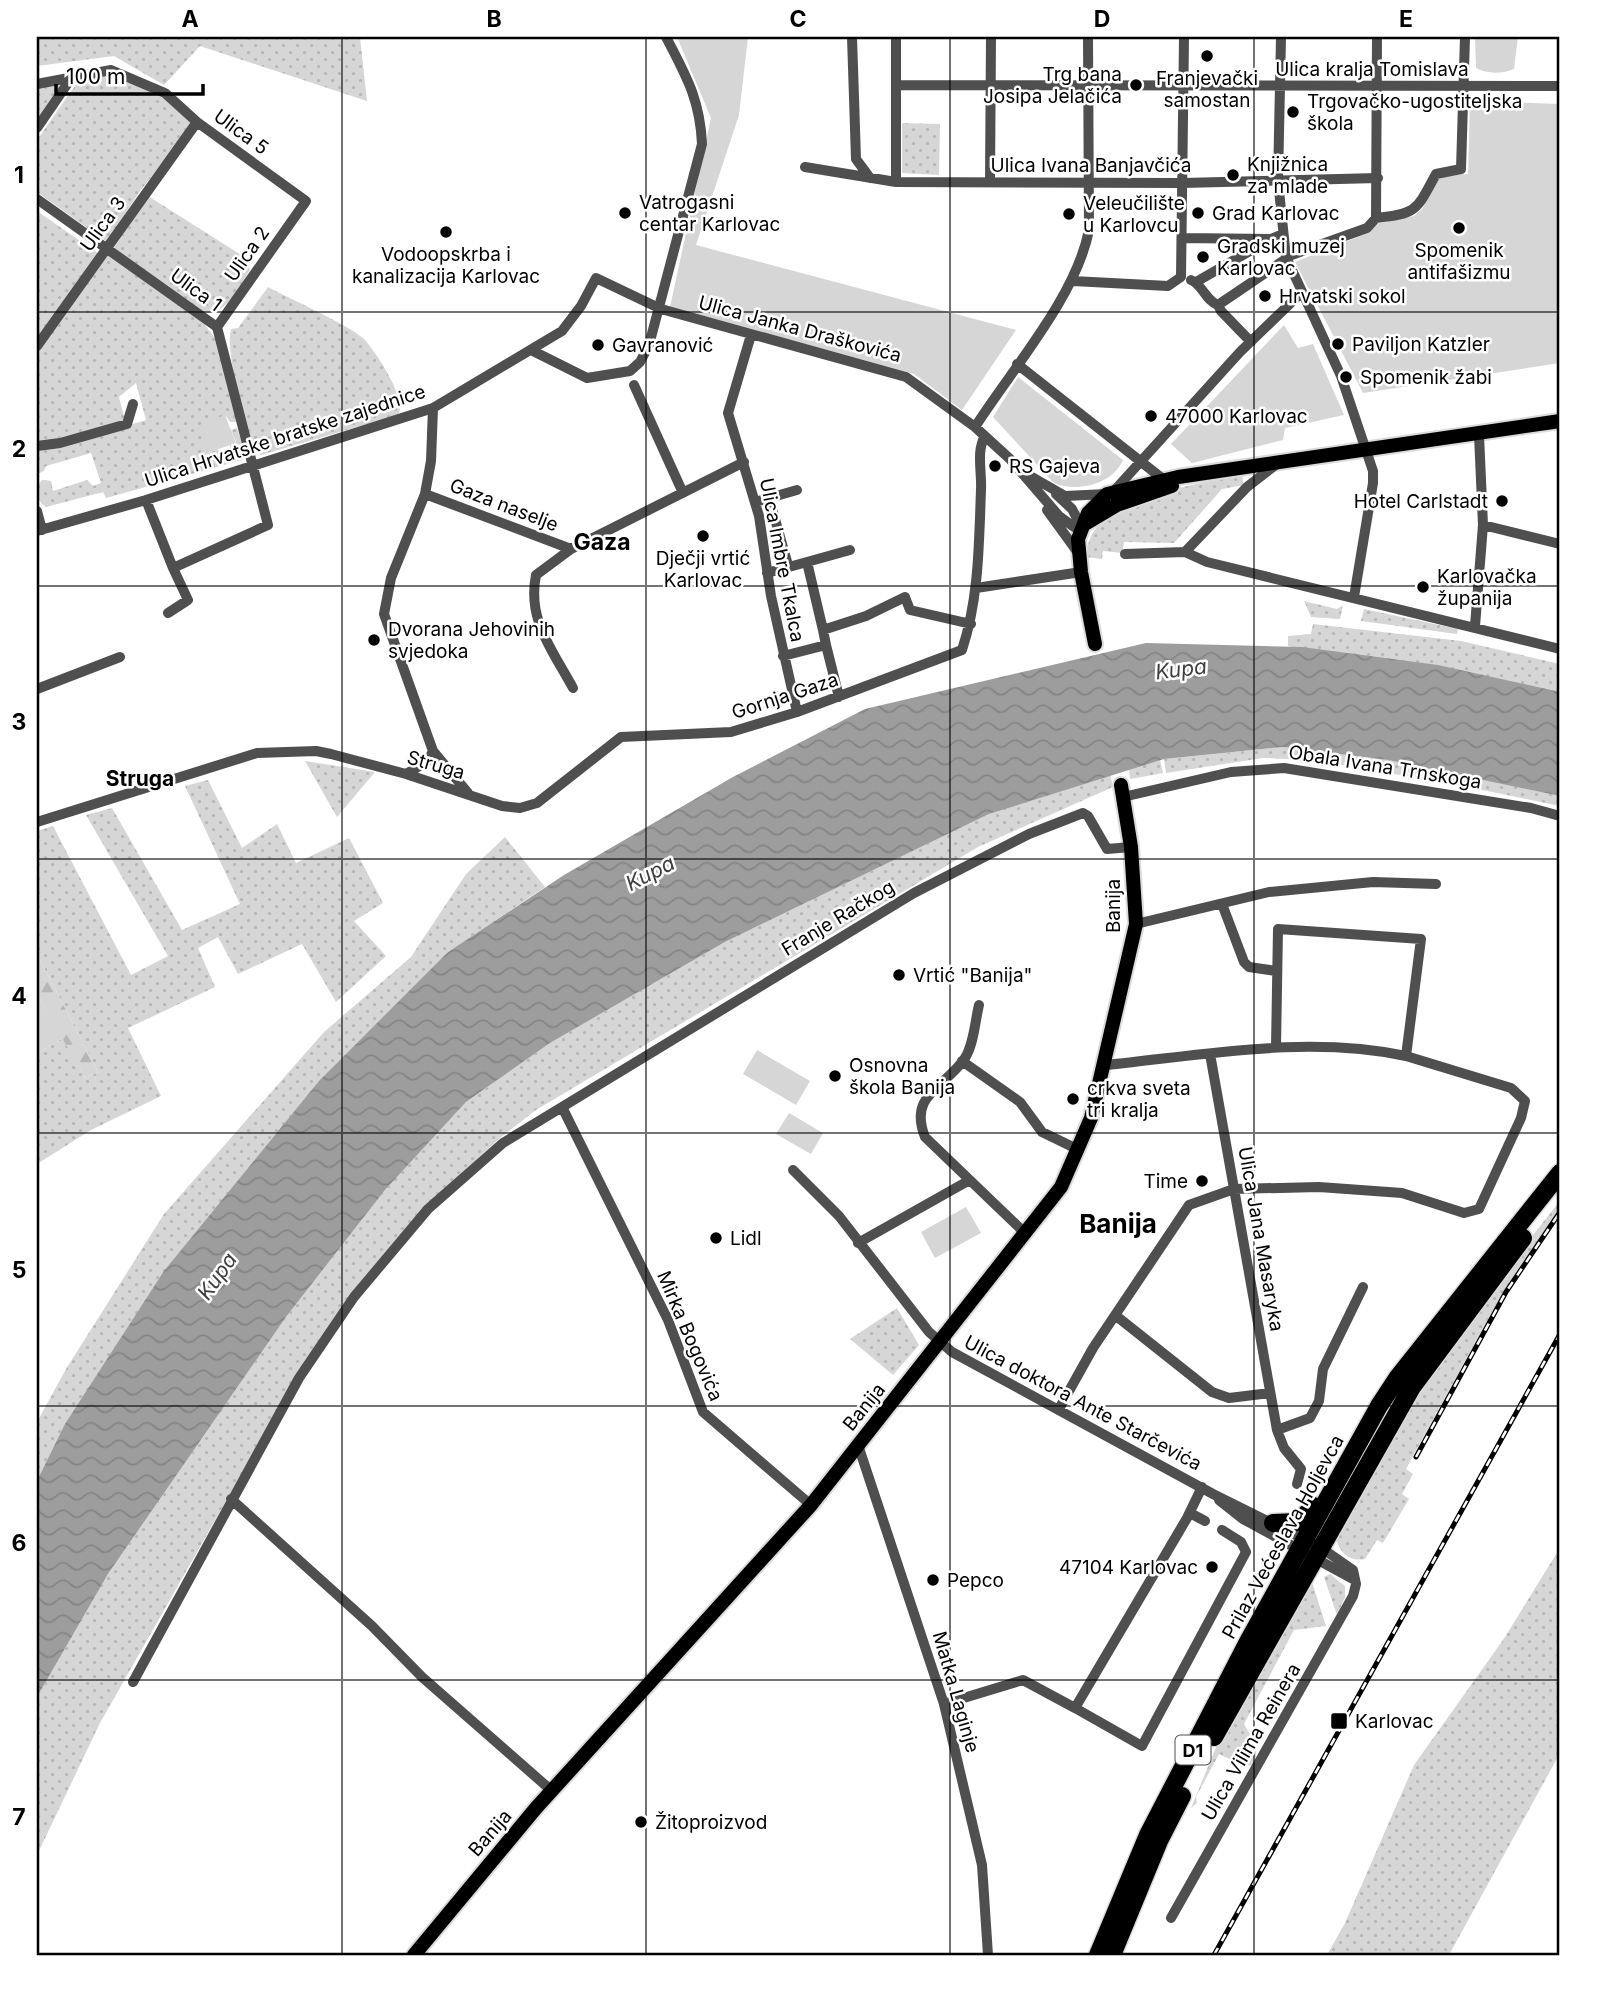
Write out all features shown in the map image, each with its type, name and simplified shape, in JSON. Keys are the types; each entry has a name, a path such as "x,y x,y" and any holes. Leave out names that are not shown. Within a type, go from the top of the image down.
{"highway":[{"name":"Prilaz Većeslava Holjevca","path":"1112,1955 1158,1841 1309,1548 1337,1481 1398,1377 1560,1173"},
{"name":"Prilaz Većeslava Holjevca","path":"1098,1955 1148,1835 1309,1548 1412,1387 1560,1192"},
{"path":"1273,1523 1288,1525 1303,1520 1326,1486 1337,1481"}],"main road":[{"path":"1095,644 1079,554 1093,506 1111,492 1242,468 1560,421"},
{"path":"1086,523 1168,483"},
{"name":"Banija","path":"414,1955 552,1791 811,1504 1061,1187 1091,1118 1106,1065 1136,924 1131,847 1122,791"}],"street":[{"path":"533,351 587,378 629,371 640,362 649,345 661,309 702,144 701,115 693,90 666,37"},
{"path":"852,37 856,159 870,178"},
{"path":"896,37 896,182"},
{"path":"990,182 991,37"},
{"path":"975,427 1073,281 1085,251 1089,230 1088,37"},
{"path":"1181,277 1184,37"},
{"path":"1281,37 1276,237 1341,376 1366,450 1373,484 1354,597"},
{"path":"1377,37 1377,218"},
{"path":"1219,305 1286,258 1367,228 1377,218 1410,213 1422,203 1436,174 1461,169 1465,37"},
{"name":"Ulica 5","path":"37,84 70,80 111,70 165,93 197,122 306,201"},
{"path":"37,128 70,80"},
{"path":"897,85 1184,86"},
{"name":"Ulica kralja Tomislava","path":"1184,86 1560,86"},
{"name":"Ulica 3","path":"37,346 197,122"},
{"name":"Ulica Ivana Banjavčića","path":"805,167 896,182 1182,183 1378,178"},
{"name":"Ulica 1","path":"37,199 217,327 255,466 268,525 173,568"},
{"name":"Ulica 2","path":"217,327 306,201"},
{"path":"1182,238 1276,237"},
{"path":"1196,282 1276,237"},
{"path":"1073,281 1168,286 1181,277"},
{"path":"1181,277 1196,282 1210,302 1219,305"},
{"name":"Ulica Janka Draškovića","path":"533,351 562,331 581,306 596,278 661,309 906,377 975,427 1020,471"},
{"path":"1054,492 1070,497 1111,492 1251,342 1301,293"},
{"path":"1219,305 1221,311 1251,342"},
{"name":"Ulica Imbre Tkalca","path":"751,335 728,413 755,502 783,656 797,712"},
{"name":"Ulica Hrvatske bratske zajednice","path":"39,531 255,466 433,408 533,351"},
{"path":"1017,364 1168,483"},
{"path":"634,385 683,493"},
{"path":"37,446 60,443 127,424 133,404"},
{"name":"Struga","path":"433,408 431,461 425,494 391,578 384,614 433,751 468,793"},
{"path":"1475,626 1483,526 1479,435"},
{"path":"823,630 866,616 905,597 910,610 971,624 976,588 982,486 980,451 985,436"},
{"name":"Gaza naselje","path":"573,688 534,617 532,594 536,575 549,563 571,550 744,462"},
{"path":"1125,554 1174,555 1185,552 1247,487 1278,463"},
{"path":"1242,468 1248,478 1247,487"},
{"path":"1020,471 1054,492 1086,523"},
{"path":"1020,471 1079,554"},
{"path":"755,502 797,490"},
{"name":"Gaza naselje","path":"425,494 571,550"},
{"path":"769,498 788,565"},
{"path":"1041,498 1067,523 1086,523"},
{"path":"146,500 188,600 168,613"},
{"path":"37,511 39,531"},
{"path":"1483,526 1560,544"},
{"path":"1196,542 1199,559"},
{"path":"767,573 788,565 850,550"},
{"path":"1185,552 1199,559 1560,649"},
{"path":"807,562 839,697"},
{"path":"976,588 1081,572"},
{"name":"Gornja Gaza","path":"468,793 502,806 520,808 537,803 621,737 731,732 797,712 962,650 971,624"},
{"path":"783,656 826,645"},
{"path":"37,689 120,657"},
{"name":"Struga","path":"37,822 257,753 316,751 468,793"},
{"path":"406,774 428,761 433,751"},
{"name":"Obala Ivana Trnskoga","path":"1122,791 1231,772 1284,768 1531,808 1560,816"},
{"name":"Franje Račkog","path":"563,1109 914,892 1029,834 1083,813 1088,816 1107,849 1131,847"},
{"path":"1136,924 1269,892 1373,881 1436,884"},
{"path":"1222,904 1244,962 1249,967 1276,971"},
{"path":"1276,1047 1278,929 1422,939 1406,1056"},
{"path":"979,1005 969,1049 962,1061 925,1099 919,1110 920,1124 925,1137 1026,1234"},
{"path":"1059,1409 1115,1315 1189,1205 1234,1189 1381,1190 1420,1197 1464,1213 1479,1209 1521,1118 1525,1101 1511,1088 1406,1056 1318,1046 1276,1047 1106,1065"},
{"name":"Ulica Jana Masaryka","path":"1210,1054 1277,1430 1284,1448 1301,1469 1297,1484"},
{"path":"962,1061 1020,1102 1042,1132 1079,1150"},
{"path":"133,1682 231,1499 306,1368 354,1297 428,1209 503,1143 563,1109"},
{"name":"Mirka Bogovića","path":"563,1109 667,1320 703,1412 811,1504"},
{"name":"Ulica doktora Ante Starčevića","path":"793,1170 839,1216 940,1343 1213,1494 1273,1523 1309,1548"},
{"path":"859,1243 968,1181"},
{"path":"1277,1430 1310,1418 1319,1401 1323,1369 1363,1287"},
{"path":"1115,1315 1212,1392 1229,1398 1270,1393"},
{"name":"Matka Laginje","path":"858,1445 944,1704 982,1865 988,1955"},
{"path":"1075,1708 1190,1513 1202,1487"},
{"name":"Ulica doktora Ante Starčevića","path":"1213,1494 1243,1519 1309,1548"},
{"path":"231,1499 372,1626 422,1677 552,1791"},
{"path":"1190,1513 1205,1521"},
{"path":"944,1704 1023,1680 1142,1746 1246,1552 1241,1542 1222,1530"},
{"name":"Ulica Vilima Reinera","path":"1171,1919 1353,1596 1355,1580 1349,1566 1309,1548"}],"green space":[{"path":"37,37 360,37 367,101 200,46 164,85 114,56 37,66"},
{"path":"677,37 748,37 739,115 696,245 1016,330 962,410 914,374 670,307 711,118"},
{"path":"1475,37 1518,37 1514,69 1495,73 1476,68"},
{"path":"112,74 164,95 191,120 191,127 140,191 107,242 37,192 37,140 79,80"},
{"path":"59,84 61,88 37,124 37,86"},
{"path":"1470,101 1560,104 1560,363 1363,393 1295,262 1368,233 1379,223 1414,216 1422,209 1441,175 1468,174"},
{"path":"902,123 940,124 939,175 902,173"},
{"path":"148,196 246,258 250,270 231,299 219,310 202,313 114,248"},
{"path":"37,211 99,254 37,342"},
{"path":"107,253 200,318 217,341 237,422 230,422 226,416 208,453 218,449 220,454 231,451 230,445 236,442 231,430 237,428 246,455 242,460 106,498 103,492 46,507 37,492 37,486 42,480 51,481 53,491 87,480 93,486 101,483 91,453 46,466 44,471 37,474 37,448 59,446 146,420 136,383 119,397 125,420 37,444 37,351"},
{"path":"268,287 364,339 383,365 395,388 400,408 398,415 261,455 256,451 237,390 230,340 231,329 238,328"},
{"path":"1284,325 1298,348 1313,344 1344,415 1285,428 1283,440 1192,463 1171,444"},
{"path":"1018,377 1123,460 1118,468 1111,475 1093,484 1073,487 1054,483 993,417"},
{"path":"225,415 236,443 207,453 197,426"},
{"path":"1242,476 1244,485 1222,489 1174,543 1124,542 1122,553 1103,551 1102,559 1085,557 1094,531 1105,519 1121,509 1162,493"},
{"path":"1304,601 1337,609 1343,605 1340,619 1311,617"},
{"path":"1364,609 1458,629 1457,634 1361,621"},
{"path":"1313,624 1461,641 1560,664 1560,692 1288,646 1288,636 1311,634"},
{"path":"1283,747 1388,760 1442,771 1440,782 1314,760 1263,758 1166,773 1164,759"},
{"path":"1160,760 1163,773 1130,779 1129,769"},
{"path":"305,761 375,772 337,817"},
{"path":"1444,771 1560,796 1560,806 1444,782"},
{"path":"1110,774 1113,787 978,847 536,1110 500,1138 425,1207 297,1376 100,1723 37,1855 37,1697 108,1574 286,1317 385,1190 466,1102 550,1043 725,942 989,814"},
{"path":"208,780 242,848 277,824 296,863 349,838 383,903 354,921 386,956 336,1002 302,944 238,974 218,937 198,948 215,987 128,1028 161,1096 91,1130 37,1164 37,1054 63,1038 85,1078 98,1072 37,954 37,831 53,826 131,975 168,956 86,815 112,808 182,930 240,904 185,786"},
{"path":"505,837 545,887 448,952 37,1481 37,1422 66,1369 164,1214 324,1032 411,957 466,874"},
{"path":"37,954 98,1072 85,1078 37,994"},
{"path":"37,994 63,1038 37,1054"},
{"path":"757,1050 810,1081 796,1105 743,1074"},
{"path":"789,1113 823,1133 811,1154 776,1134"},
{"path":"1560,1201 1560,1209 1492,1312 1406,1469 1413,1474 1402,1494 1409,1499 1383,1543 1377,1540 1365,1559 1350,1558 1342,1552 1336,1537 1387,1439 1482,1299"},
{"path":"966,1207 981,1233 935,1258 921,1232"},
{"path":"897,1308 919,1345 893,1375 850,1339"},
{"path":"1560,1548 1560,1753 1449,1955 1327,1955 1345,1923 1414,1765 1503,1640"},
{"path":"1330,1574 1345,1586 1345,1597 1337,1615 1324,1577"},
{"path":"1311,1579 1326,1626 1294,1630 1244,1724 1256,1750 1253,1766 1240,1764 1219,1754 1196,1797 1197,1803 1191,1808 1219,1740"}],"water":[{"name":"Kupa","path":"1146,643 1302,647 1438,665 1560,692 1560,796 1388,760 1283,747 1164,759 989,814 725,942 550,1043 466,1102 385,1190 286,1317 108,1574 37,1697 37,1481 65,1424 164,1271 319,1081 448,952 564,875 733,777 865,709"}],"railway":[{"path":"1416,1457 1506,1292 1560,1212"},
{"path":"1214,1955 1560,1334"}],"place":[{"name":"Franjevački samostan","path":"1207,56"},
{"name":"Trg bana Josipa Jelačića","path":"1136,85"},
{"name":"Trgovačko-ugostiteljska škola","path":"1293,112"},
{"name":"Knjižnica za mlade","path":"1233,175"},
{"name":"Vatrogasni centar Karlovac","path":"625,213"},
{"name":"Grad Karlovac","path":"1198,213"},
{"name":"Veleučilište u Karlovcu","path":"1069,214"},
{"name":"Spomenik antifašizmu","path":"1459,228"},
{"name":"Vodoopskrba i kanalizacija Karlovac","path":"446,232"},
{"name":"Gradski muzej Karlovac","path":"1203,257"},
{"name":"Hrvatski sokol","path":"1265,296"},
{"name":"Paviljon Katzler","path":"1338,344"},
{"name":"Gavranović","path":"598,345"},
{"name":"Spomenik žabi","path":"1346,377"},
{"name":"47000 Karlovac","path":"1151,416"},
{"name":"RS Gajeva","path":"995,466"},
{"name":"Hotel Carlstadt","path":"1502,501"},
{"name":"Dječji vrtić Karlovac","path":"703,536"},
{"name":"Karlovačka županija","path":"1423,587"},
{"name":"Dvorana Jehovinih svjedoka","path":"374,640"},
{"name":"Vrtić \"Banija\"","path":"899,975"},
{"name":"Osnovna škola Banija","path":"835,1076"},
{"name":"crkva sveta tri kralja","path":"1073,1099"},
{"name":"Time","path":"1202,1181"},
{"name":"Lidl","path":"716,1238"},
{"name":"47104 Karlovac","path":"1212,1567"},
{"name":"Pepco","path":"933,1580"},
{"name":"Karlovac","path":"1339,1721"},
{"name":"Žitoproizvod","path":"641,1822"}],"district":[{"name":"Gaza","path":"602,542"},
{"name":"Struga","path":"140,778"},
{"name":"Banija","path":"1118,1223"}]}
